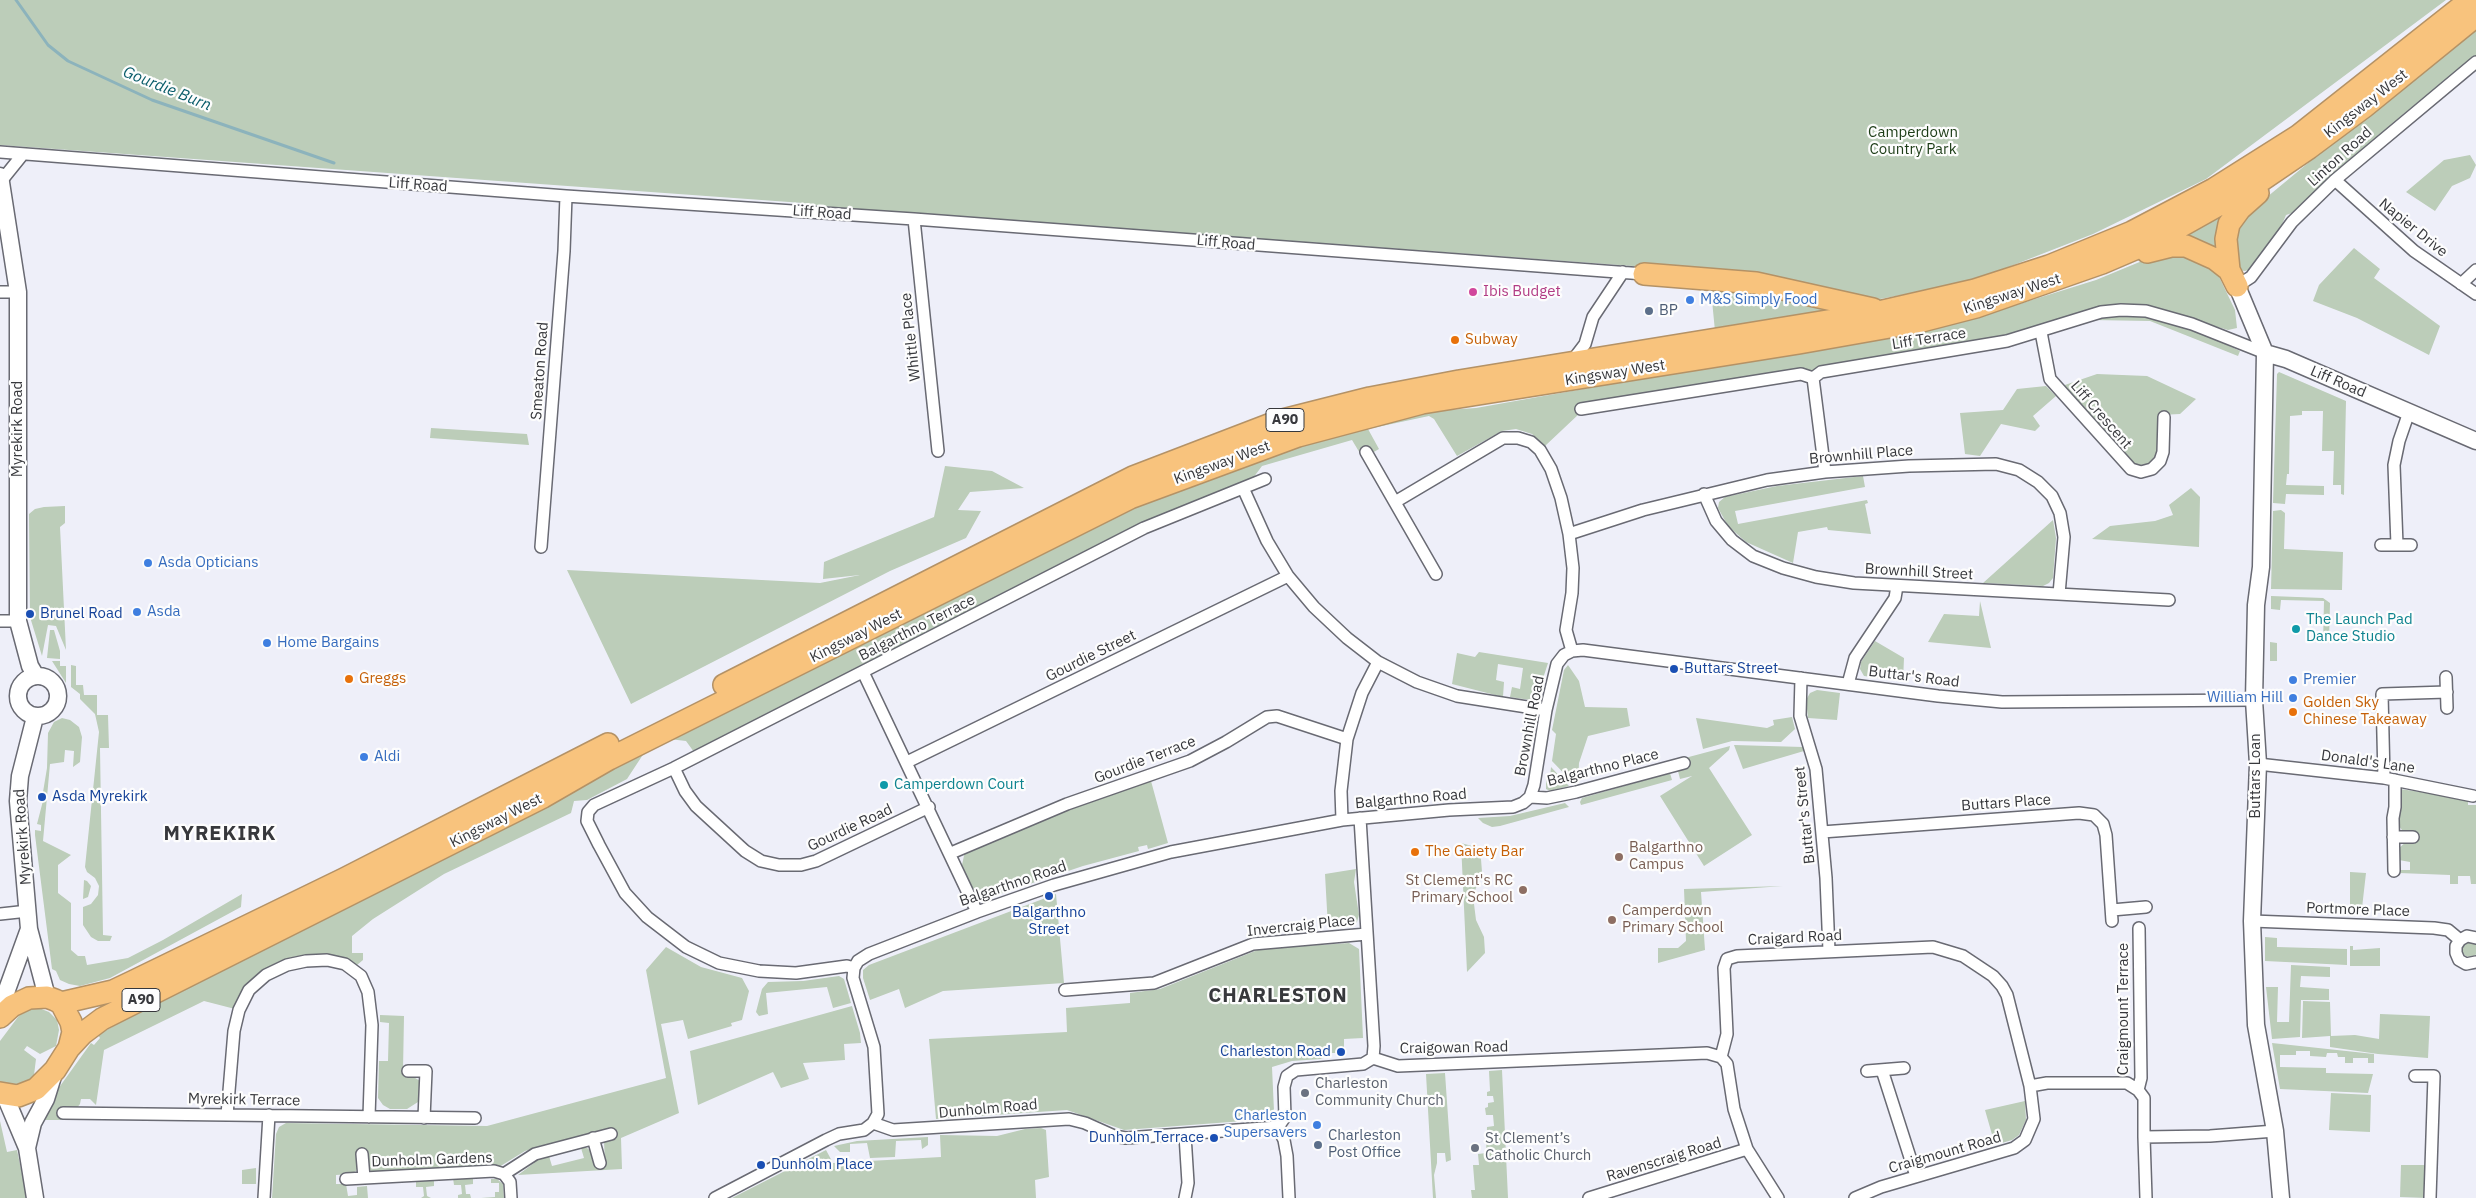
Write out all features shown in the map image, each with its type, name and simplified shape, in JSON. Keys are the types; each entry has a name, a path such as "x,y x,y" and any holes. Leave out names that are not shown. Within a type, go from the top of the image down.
{"highway":[{"name":"Kingsway West","path":"0,1016 21,1000 54,1000 113,991 239,931 1133,477 1279,421 1370,398 1572,361 1814,324 1882,311 1975,290 2049,266 2132,232 2214,190 2298,136 2470,0"},
{"name":"Kingsway West","path":"2,1094 27,1094 36,1089 56,1070 69,1048 82,1034 102,1019 543,797 618,755 1130,498 1298,436 1422,404 1918,322 1976,307 2102,263 2158,238 2219,206 2309,148 2476,16"},
{"path":"2233,278 2226,239 2229,224 2240,209 2309,148"},
{"path":"2102,263 2171,246 2186,246 2215,259 2233,278"},
{"path":"1633,273 1756,283 1882,311"},
{"name":"Kingsway West","path":"54,1000 71,1022 73,1032 69,1048"}],"street":[{"name":"Linton Road","path":"2233,278 2251,277 2292,222 2335,180 2476,62"},
{"name":"Liff Road","path":"0,152 566,196 914,219 1633,273"},
{"name":"Myrekirk Road","path":"23,154 1,178 18,292 18,621 30,666 36,676"},
{"name":"Napier Drive","path":"2335,180 2414,251 2476,294"},
{"name":"Smeaton Road","path":"541,547 564,251 566,196"},
{"name":"Whittle Place","path":"914,219 938,451"},
{"path":"2461,284 2476,270"},
{"path":"1572,361 1585,344 1593,317 1633,273"},
{"path":"2233,278 2265,353"},
{"path":"0,292 18,292"},
{"name":"Liff Terrace","path":"1594,419 1586,408 1801,374 1813,378 1822,372 2007,341 2102,312 2121,310 2146,311 2192,324 2265,353"},
{"name":"Liff Crescent","path":"2041,332 2050,379 2131,469 2141,472 2152,469 2160,462 2163,452 2164,417"},
{"name":"Liff Road","path":"2265,353 2286,359 2476,441"},
{"name":"Buttars Loan","path":"2265,353 2261,567 2256,605 2254,700 2258,764 2252,921 2256,1025 2276,1131 2281,1198"},
{"path":"1813,378 1825,472"},
{"path":"2397,545 2394,465 2409,412"},
{"path":"1395,502 1503,438 1518,438 1531,442 1540,450 1550,469 1561,498 1569,534 1573,568 1572,592 1566,630 1572,651"},
{"path":"1366,452 1436,574"},
{"name":"Brownhill Place","path":"1569,534 1704,494 1767,480 1825,472 1909,466 1996,464 2019,470 2038,482 2052,496 2060,513 2064,537 2059,594"},
{"name":"Balgarthno Terrace","path":"854,968 847,966 796,972 759,971 719,964 686,947 647,917 625,893 598,845 588,821 588,812 594,805 674,768 1144,528 1266,479"},
{"path":"1242,488 1267,541 1288,576 1327,620 1346,638 1378,662 1417,682 1457,696 1546,710"},
{"name":"Brownhill Street","path":"1704,494 1716,521 1732,540 1753,556 1783,568 1816,577 1854,583 1897,586 2169,600"},
{"path":"2381,545 2411,545"},
{"name":"Gourdie Street","path":"907,762 1288,576"},
{"path":"1848,684 1855,658 1896,598 1897,586"},
{"path":"0,621 18,621"},
{"name":"Buttar's Road","path":"1572,651 1583,650 1938,696 2026,704 2254,700"},
{"name":"Brownhill Road","path":"1530,797 1534,785 1546,710 1557,664 1564,655 1572,651"},
{"path":"1342,820 1341,791 1347,740 1362,693 1378,662"},
{"path":"863,672 929,807 977,912"},
{"path":"36,676 49,679 57,690 58,696 54,709 42,716 36,717 21,708 17,697 23,683 36,676"},
{"path":"2446,677 2447,708"},
{"name":"Buttar's Street","path":"1801,678 1800,716 1816,768 1829,951"},
{"path":"2394,871 2394,837 2382,694 2447,692"},
{"name":"Gourdie Terrace","path":"950,853 1067,804 1190,761 1226,742 1267,716 1277,716 1347,740"},
{"name":"Myrekirk Road","path":"29,929 18,801 20,776 36,717"},
{"name":"Balgarthno Place","path":"1530,797 1546,798 1576,792 1684,763"},
{"name":"Donald's Lane","path":"2258,764 2390,779 2473,796"},
{"name":"Gourdie Road","path":"674,768 685,791 696,806 760,861 780,865 801,865 816,861 929,807"},
{"name":"Balgarthno Road","path":"854,968 858,961 869,954 977,912 1054,885 1171,852 1342,820 1450,810 1513,807 1523,803 1530,797"},
{"name":"Buttars Place","path":"1822,832 2070,814 2094,815 2103,824 2106,835 2112,915 2146,907"},
{"path":"1289,1198 1287,1156 1284,1140 1278,1127 1285,1117 1284,1087 1287,1076 1296,1070 1363,1064 1373,1058 1374,1046 1360,818"},
{"path":"2394,837 2413,837"},
{"path":"0,914 28,911"},
{"name":"Portmore Place","path":"2252,921 2434,928 2448,930 2460,940"},
{"name":"Craigmount Terrace","path":"2138,1090 2141,1078 2139,928"},
{"path":"29,929 54,1000"},
{"path":"0,1009 29,929"},
{"name":"Invercraig Place","path":"1065,990 1154,983 1253,944 1367,934"},
{"path":"2476,938 2467,936 2460,940 2456,946 2456,953 2460,960 2466,964 2476,962"},
{"name":"Craigard Road","path":"1721,1057 1727,1034 1724,968 1727,959 1736,956 1934,947 1963,956 1979,966 2002,986 2007,995 2030,1086"},
{"path":"227,1115 234,1031 239,1010 250,990 266,975 287,965 306,960 327,960 345,964 361,976 368,992 372,1025 369,1117"},
{"path":"715,1198 826,1140 839,1134 864,1130 873,1123 878,1114 874,1047 853,978 854,968"},
{"name":"Craigowan Road","path":"1373,1058 1398,1066 1707,1053 1721,1057"},
{"path":"1721,1057 1727,1064 1734,1109 1747,1149 1778,1198"},
{"path":"1867,1071 1904,1068"},
{"path":"27,1148 33,1123 46,1099 56,1070"},
{"path":"1882,1070 1916,1176"},
{"path":"408,1071 426,1071 424,1118"},
{"path":"2415,1076 2434,1076 2430,1198"},
{"path":"2030,1086 2127,1083 2138,1090 2144,1098 2146,1198"},
{"name":"Craigmount Road","path":"1855,1198 1881,1186 2014,1148 2025,1140 2034,1119 2030,1086"},
{"path":"2,1094 27,1148 35,1198"},
{"name":"Myrekirk Terrace","path":"63,1113 475,1118"},
{"path":"264,1198 270,1116"},
{"name":"Dunholm Road","path":"873,1123 893,1130 1069,1119 1086,1122 1114,1136 1126,1138 1278,1127"},
{"path":"2144,1137 2210,1136 2276,1131"},
{"path":"504,1174 535,1154 611,1134"},
{"path":"1185,1198 1188,1183 1186,1135"},
{"path":"593,1138 600,1163"},
{"name":"Ravenscraig Road","path":"1589,1198 1747,1149"},
{"name":"Dunholm Gardens","path":"362,1154 364,1178"},
{"name":"Dunholm Gardens","path":"346,1179 480,1171 504,1174 510,1182 511,1198"}],"green space":[{"name":"Camperdown Country Park","path":"0,0 2446,0 2206,179 2093,234 1970,282 1880,299 1742,274 1045,223 914,219 803,203 0,145"},
{"path":"2476,24 2476,56 2406,112 2322,185 2295,212 2286,215 2281,227 2251,269 2245,271 2238,270 2232,226"},
{"path":"2470,155 2476,165 2470,178 2452,186 2435,211 2406,192 2444,160"},
{"path":"2235,204 2223,256 2170,243"},
{"path":"2354,248 2380,269 2374,278 2440,326 2429,355 2357,318 2313,301 2319,285"},
{"path":"2171,249 2212,262 2235,310 2237,328 2228,330 2146,306 2006,337 1823,366 1811,371 1795,370 1580,413 1545,446 1532,434 1516,429 1502,431 1457,456 1434,419 1429,416 1368,429 1379,449 1372,453 1369,450 1361,455 1352,440 1262,466 1253,478 1143,525 694,752 686,741 669,739 1134,506 1300,443 1432,411 1476,408 1888,335 2003,309 2096,280"},
{"path":"1711,290 1766,291 1848,311 1715,331"},
{"path":"2120,314 2146,315 2191,328 2240,351 2238,356 2150,321 2092,320"},
{"path":"2279,372 2346,401 2344,495 2341,494 2341,485 2333,485 2334,451 2322,451 2323,411 2302,411 2302,415 2290,416 2289,474 2287,474 2286,485 2324,486 2324,495 2286,494 2285,504 2273,503 2277,374"},
{"path":"2097,374 2147,376 2196,399 2180,414 2160,415 2159,451 2152,463 2137,466 2126,459 2062,386"},
{"path":"2046,386 2056,396 2033,416 2040,426 2035,431 2001,424 1980,456 1965,454 1960,413 2003,410 2017,389"},
{"path":"431,428 527,434 529,445 430,438"},
{"path":"945,466 992,471 1024,488 970,492 958,510 981,511 966,538 890,571 631,704 567,570 820,583 860,575 823,579 824,562 934,517"},
{"path":"1863,476 1865,487 1735,511 1738,524 1867,500 1868,503 1865,504 1871,534 1828,530 1827,527 1798,532 1793,563 1746,542 1728,526 1718,508 1719,502 1725,497 1777,486"},
{"path":"2191,488 2200,497 2199,547 2092,539 2110,526 2155,521 2173,515 2169,505"},
{"path":"65,506 65,523 60,527 66,650 56,626 48,625 42,656 30,617 29,514 35,509 44,507"},
{"path":"2281,510 2285,513 2284,549 2343,552 2342,590 2271,589 2273,511"},
{"path":"2053,520 2056,538 2053,578 2049,583 2043,586 1983,583"},
{"path":"2271,596 2323,598 2330,603 2329,643 2323,643 2324,601 2281,600 2280,610 2271,609"},
{"path":"1980,601 1991,648 1928,642 1944,614 1979,616"},
{"path":"50,630 54,630 60,651 60,659 47,658"},
{"path":"1875,641 1904,658 1903,681 1864,676 1860,669 1861,662"},
{"path":"2270,642 2277,643 2277,661 2270,661"},
{"path":"1479,652 1548,663 1537,697 1530,700 1510,697 1512,687 1520,689 1523,668 1498,664 1496,680 1504,682 1503,697 1452,684 1457,653 1475,657"},
{"path":"52,661 60,661 60,666 66,666 66,683"},
{"path":"71,665 76,666 76,685 83,685 84,695 97,695 97,715 108,715 109,748 100,748 103,935 112,936 110,941 98,941 91,937 83,925 83,907 91,904 98,895 99,886 95,878 87,872 85,867 99,732 95,714 80,699 80,694 71,687"},
{"path":"1568,665 1579,681 1585,707 1627,708 1630,726 1588,736 1579,763 1578,783 1574,784 1552,761 1556,734 1552,730 1564,670"},
{"path":"1817,690 1840,693 1837,720 1808,718 1806,700 1810,693"},
{"path":"1792,717 1795,729 1781,742 1732,741 1703,749 1696,718 1767,728 1774,725 1773,720"},
{"path":"62,718 70,720 79,727 82,737 80,762 73,767 74,751 65,750 64,762 50,764 43,841 71,855 58,865 58,893 71,903 71,950 78,956 85,956 87,965 128,958 242,894 241,907 110,978 80,986 60,980 56,971 52,969 35,835 35,830 41,831 41,825 37,824 45,793 43,792 47,768 48,733 54,722"},
{"path":"1734,745 1803,747 1804,751 1743,769"},
{"path":"1730,746 1729,750 1709,768 1752,835 1704,866 1660,796 1692,776 1680,779 1678,771 1688,768 1685,758"},
{"path":"646,750 627,779 587,800 574,801 571,813 444,874 373,919 352,936 352,953 363,953 363,960 357,965 327,954 292,957 260,972 243,990 235,1009 204,1001 104,1050 96,1105 90,1099 81,1099 76,1109 63,1109 63,1120 40,1120 45,1107 91,1043 94,1045 100,1038 98,1035"},
{"path":"1551,767 1569,786 1550,791 1546,789 1546,780 1550,778"},
{"path":"1670,773 1672,780 1581,805 1582,798"},
{"path":"1151,781 1168,843 1148,849 1147,845 1138,847 1139,851 1083,866 988,898 982,897 977,892 974,893 962,865 965,851 1068,809"},
{"path":"2400,789 2468,799 2468,805 2476,805 2476,884 2471,884 2470,876 2458,876 2458,884 2450,884 2450,875 2399,873 2399,870 2410,870 2410,862 2399,860 2398,849 2407,841 2407,832 2398,825"},
{"path":"1565,803 1569,807 1500,826 1492,827 1483,823 1478,818 1510,816"},
{"path":"1461,843 1472,846 1481,859 1482,872 1473,896 1476,920 1484,937 1485,953 1467,972"},
{"path":"1356,869 1354,882 1359,915 1357,922 1353,925 1328,928 1325,874"},
{"path":"2350,872 2366,873 2362,908 2350,907"},
{"path":"84,880 91,886 88,897 83,899"},
{"path":"1783,886 1701,892 1705,950 1658,963 1658,948 1678,948 1686,941 1684,889"},
{"path":"1056,894 1064,983 943,991 905,1008 899,989 870,1000 863,978 863,970 869,965"},
{"path":"2265,937 2277,938 2277,947 2347,949 2347,965 2265,961"},
{"path":"2470,941 2478,949 2470,957 2462,949"},
{"path":"1349,943 1359,949 1363,1038 1344,1039 1344,1053 1332,1053 1321,1059 1292,1061 1272,1067 1274,1111 1270,1119 1124,1130 1067,1110 936,1119 929,1039 1067,1032 1066,1008 1130,1003 1130,993 1160,989 1260,949"},
{"path":"2350,946 2353,946 2353,950 2380,948 2380,966 2350,966"},
{"path":"666,947 701,967 742,978 749,991 742,1020 731,1023 732,1026 688,1039 683,1020 661,1024 679,1113 621,1138 622,1169 518,1175 534,1163 533,1160 540,1157 549,1156 552,1166 584,1158 581,1148 587,1148 605,1162 604,1142 612,1138 546,1147 543,1145 525,1151 499,1167 376,1173 371,1171 368,1166 358,1166 356,1171 350,1174 336,1175 336,1184 346,1184 348,1196 357,1195 357,1187 367,1186 368,1198 272,1198 276,1134 279,1127 286,1123 487,1126 666,1078 646,970"},
{"path":"2291,965 2330,967 2330,977 2301,976 2300,987 2329,989 2329,1000 2301,1000 2300,1037 2272,1039 2266,987 2278,987 2277,1022 2289,1022"},
{"path":"839,976 844,979 851,1003 833,1008 827,987 766,993 768,1014 759,1016 756,1012 762,989 768,982 803,981"},
{"path":"2303,1001 2330,1002 2331,1036 2355,1035 2379,1039 2380,1014 2430,1016 2428,1058 2378,1054 2330,1047 2330,1036 2302,1038"},
{"path":"852,1006 861,1043 844,1044 845,1060 803,1063 809,1079 781,1088 773,1072 698,1105 690,1051"},
{"path":"39,1008 49,1012 57,1020 59,1030 56,1046 40,1054 27,1046 24,1050 36,1059 34,1075 25,1084 15,1087 4,1085 0,1081 0,1041 21,1013 28,1009"},
{"path":"380,1015 404,1016 403,1071 422,1082 422,1095 418,1102 407,1109 390,1109 383,1105 378,1098 379,1061 388,1061 389,1023 380,1022"},
{"path":"2272,1043 2374,1054 2374,1063 2368,1063 2368,1058 2353,1058 2353,1063 2345,1063 2345,1057 2338,1057 2337,1053 2327,1053 2326,1057 2310,1056 2310,1051 2296,1051 2296,1055 2280,1055 2280,1067 2326,1068 2326,1073 2373,1074 2368,1093 2280,1089"},
{"path":"1502,1070 1508,1198 1472,1198 1471,1190 1475,1190 1473,1165 1479,1165 1478,1154 1486,1153 1487,1127 1494,1126 1493,1115 1486,1115 1485,1108 1488,1107 1488,1103 1494,1102 1493,1096 1487,1096 1487,1092 1490,1091 1489,1071"},
{"path":"1445,1073 1451,1160 1446,1162 1445,1153 1437,1153 1434,1175 1436,1198 1433,1198 1426,1074"},
{"path":"2331,1093 2371,1095 2370,1132 2329,1130"},
{"path":"2025,1101 2026,1120 2019,1135 2012,1140 1995,1145 1985,1110"},
{"path":"0,1121 7,1152 17,1150 27,1198 0,1198"},
{"path":"1041,1128 1046,1130 1049,1177 1035,1180 1036,1198 732,1198 826,1150 833,1163 941,1157 940,1135 997,1136 1025,1129"},
{"path":"928,1137 928,1145 922,1149 921,1140 896,1141 895,1157 870,1158 867,1143 850,1144 850,1152 840,1152 834,1146 857,1141"},
{"path":"2401,1165 2426,1165 2427,1198 2400,1197"},
{"path":"256,1168 256,1184 242,1184 242,1170"},
{"path":"473,1177 473,1184 465,1185 466,1194 470,1194 471,1198 458,1198 458,1195 462,1194 461,1185 454,1185 453,1178"},
{"path":"491,1179 497,1179 503,1184 504,1198 481,1198 495,1197 495,1192 499,1192 499,1183 491,1183"},
{"path":"416,1180 434,1180 434,1186 426,1187 427,1196 431,1198 421,1198 424,1196 423,1187 416,1187"}],"waterway":[{"name":"Gourdie Burn","path":"16,0 48,45 68,61 152,100 334,163"}],"place":[{"name":"Ibis Budget","path":"1473,292"},
{"name":"M&S Simply Food","path":"1690,300"},
{"name":"BP","path":"1649,311"},
{"name":"Subway","path":"1455,340"},
{"name":"Asda Opticians","path":"148,563"},
{"name":"Asda","path":"137,612"},
{"name":"Brunel Road","path":"30,614"},
{"name":"The Launch Pad Dance Studio","path":"2296,629"},
{"name":"Home Bargains","path":"267,643"},
{"name":"Buttars Street","path":"1674,669"},
{"name":"Greggs","path":"349,679"},
{"name":"Premier","path":"2293,680"},
{"name":"William Hill","path":"2293,698"},
{"name":"Golden Sky Chinese Takeaway","path":"2293,712"},
{"name":"Aldi","path":"364,757"},
{"name":"Camperdown Court","path":"884,785"},
{"name":"Asda Myrekirk","path":"42,797"},
{"name":"The Gaiety Bar","path":"1415,852"},
{"name":"Balgarthno Campus","path":"1619,857"},
{"name":"St Clement's RC Primary School","path":"1523,890"},
{"name":"Balgarthno Street","path":"1049,896"},
{"name":"Camperdown Primary School","path":"1612,920"},
{"name":"Charleston Road","path":"1341,1052"},
{"name":"Charleston Community Church","path":"1305,1093"},
{"name":"Charleston Supersavers","path":"1317,1125"},
{"name":"Dunholm Terrace","path":"1214,1138"},
{"name":"Charleston Post Office","path":"1318,1145"},
{"name":"St Clement’s Catholic Church","path":"1475,1148"},
{"name":"Dunholm Place","path":"761,1165"}],"district":[{"name":"MYREKIRK","path":"220,834"},
{"name":"CHARLESTON","path":"1278,996"}]}
